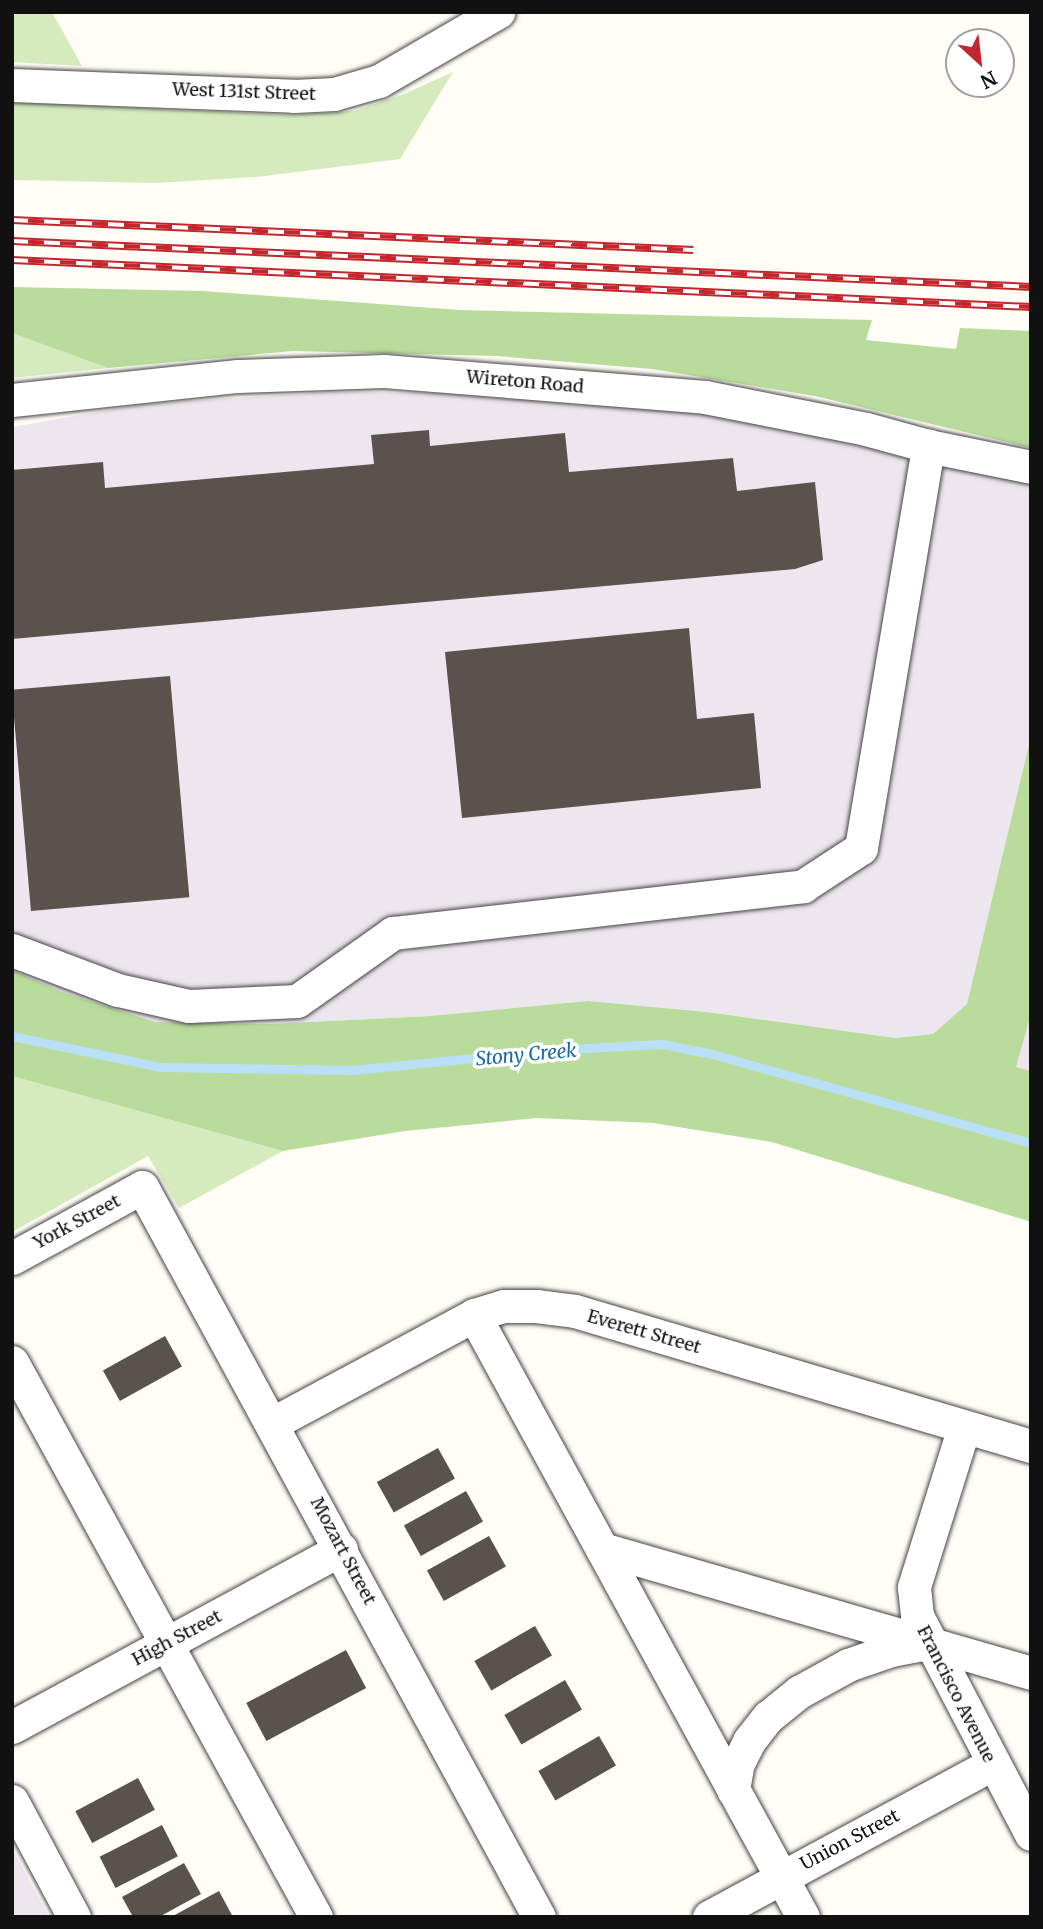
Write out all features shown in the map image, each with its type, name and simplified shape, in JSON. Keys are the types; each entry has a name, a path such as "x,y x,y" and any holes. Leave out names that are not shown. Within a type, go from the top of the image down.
{"street":[{"name":"West 131st Street","path":"12,85 294,96 334,94 379,81 498,12"},
{"name":"Wireton Road","path":"12,400 238,376 384,371 705,397 866,429 929,446 1031,467"},
{"path":"12,950 118,990 189,1006 297,1002 393,933 803,886 861,848 929,446"},
{"name":"York Street","path":"12,1258 142,1187"},
{"name":"Mozart Street","path":"142,1187 273,1423 539,1917"},
{"name":"Everett Street","path":"273,1423 474,1315 504,1307 536,1306 575,1311 1031,1446"},
{"path":"474,1315 803,1917"},
{"path":"12,1363 316,1917"},
{"name":"Francisco Avenue","path":"964,1427 914,1587 917,1616 992,1764 1031,1833"},
{"name":"High Street","path":"12,1727 341,1549"},
{"path":"602,1549 1031,1673"},
{"path":"733,1790 738,1763 749,1741 768,1717 799,1692 848,1665 891,1650 929,1643"},
{"name":"Union Street","path":"709,1917 992,1764"},
{"path":"12,1801 21,1837 74,1917"}],"shaded area":[{"path":"333,392 527,394 710,410 883,445 1031,485 1031,736 967,1005 933,1034 895,1038 707,1012 588,1001 430,1016 270,1024 155,1022 62,992 12,970 12,427 142,404"},
{"path":"1031,1014 1031,1071 1015,1067"},
{"path":"12,1848 49,1917 12,1917"}],"green space":[{"path":"12,12 52,12 82,66 12,62"},
{"path":"453,72 400,159 257,177 156,183 12,180 12,102 290,115 354,111 404,94"},
{"path":"12,287 203,291 460,310 872,320 866,340 956,349 960,328 1031,331 1031,448 815,396 652,369 497,356 293,351 108,368 12,333"},
{"path":"12,333 54,348 108,368 12,378"},
{"path":"1031,736 1031,1014 1016,1067 1031,1071 1031,1222 772,1142 653,1123 537,1118 405,1131 283,1151 12,1076 12,970 62,992 155,1022 270,1024 430,1016 588,1001 707,1012 895,1038 933,1034 967,1004"},
{"path":"12,1076 283,1151 179,1208 148,1156 12,1232"}],"building":[{"path":"429,430 430,446 565,433 569,472 733,458 737,491 815,482 823,560 795,569 12,639 12,470 103,462 105,488 374,464 371,435"},
{"path":"689,628 697,719 754,713 761,788 462,818 445,652"},
{"path":"170,676 189,897 31,911 12,690"},
{"path":"165,1336 182,1367 120,1401 103,1370"},
{"path":"438,1448 455,1479 394,1513 377,1482"},
{"path":"466,1491 483,1522 421,1556 404,1525"},
{"path":"489,1536 506,1567 444,1601 427,1570"},
{"path":"535,1626 552,1655 491,1690 474,1661"},
{"path":"346,1650 366,1688 266,1741 246,1703"},
{"path":"565,1680 582,1709 521,1744 504,1715"},
{"path":"599,1736 616,1765 555,1800 538,1771"},
{"path":"138,1778 155,1810 92,1843 75,1811"},
{"path":"162,1825 178,1856 116,1888 100,1857"},
{"path":"184,1863 201,1894 159,1917 133,1917 122,1897"},
{"path":"219,1891 233,1917 171,1917"}],"waterway":[{"name":"Stony Creek","path":"12,1036 160,1067 352,1070 568,1049 662,1044 712,1054 1031,1143"}],"railway":[{"path":"12,220 693,250"},
{"path":"12,241 1031,287"},
{"path":"12,260 1031,307"}]}
